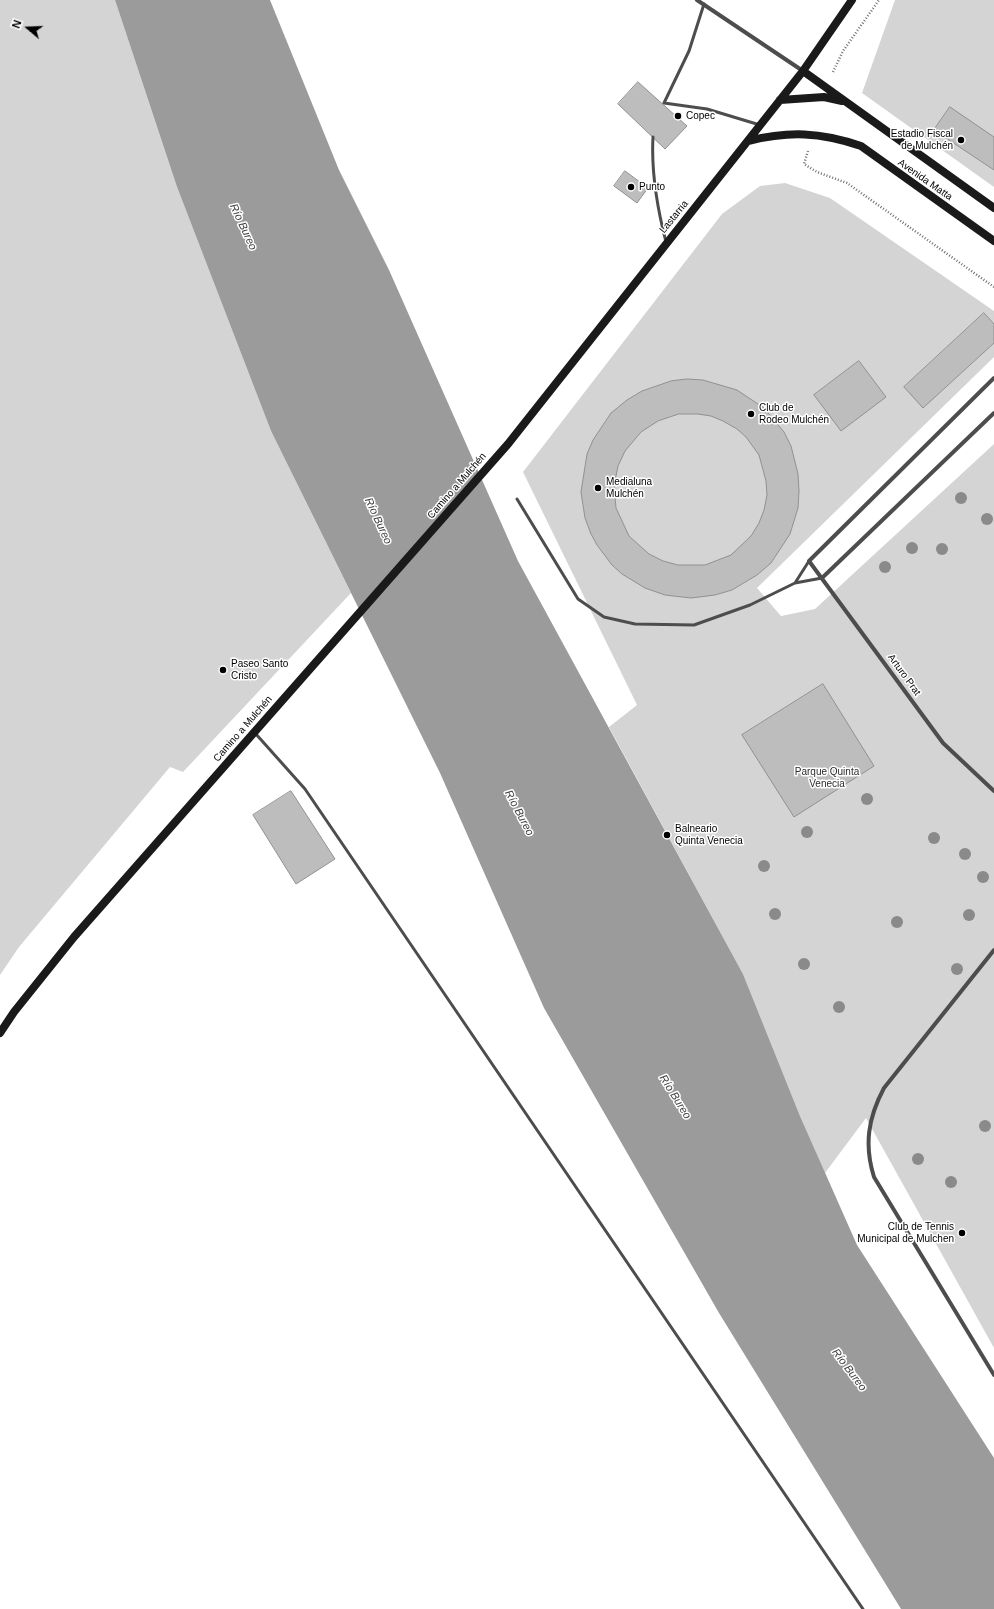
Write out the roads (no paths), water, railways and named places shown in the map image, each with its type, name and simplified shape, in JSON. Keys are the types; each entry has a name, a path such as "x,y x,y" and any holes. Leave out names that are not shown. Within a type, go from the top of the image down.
{"main road":[{"name":"Lastarria","path":"508,444 803,71 852,0"},
{"name":"Avenida Matta","path":"803,71 994,208"},
{"name":"Avenida Matta","path":"780,100 824,97 846,102"},
{"name":"Avenida Matta","path":"748,141 794,133 814,134 838,138 861,146 994,241"},
{"name":"Camino a Mulchén","path":"0,1033 14,1012 74,937 508,444"}],"street":[{"name":"Avenida Matta","path":"697,0 803,71"},
{"path":"809,561 994,378"},
{"path":"822,578 994,413"},
{"name":"Arturo Prat","path":"809,561 943,743 994,791"},
{"path":"994,950 884,1088 872,1114 868,1143 869,1160 874,1177 994,1375"}],"lane":[{"path":"704,4 689,51 664,104 707,109 760,126"},
{"path":"653,137 654,182 666,244"},
{"path":"517,499 578,599 604,617 636,624 694,625 750,605 795,583 822,578"},
{"path":"795,583 809,561"},
{"path":"253,732 305,788 863,1609"}],"water":[{"name":"Río Bureo","path":"115,0 270,0 339,170 389,270 518,561 743,974 800,1116 857,1245 994,1458 994,1609 901,1609 719,1313 544,1008 440,773 271,431 177,187"}],"place":[{"name":"Copec","path":"678,116"},
{"name":"Estadio Fiscal de Mulchén","path":"961,140"},
{"name":"Punto","path":"631,187"},
{"name":"Club de Rodeo Mulchén","path":"751,414"},
{"name":"Medialuna Mulchén","path":"598,488"},
{"name":"Paseo Santo Cristo","path":"223,670"},
{"name":"Balneario Quinta Venecia","path":"667,835"},
{"name":"Club de Tennis Municipal de Mulchen","path":"962,1233"}],"park label":[{"name":"Parque Quinta Venecia","path":"827,778"}]}
